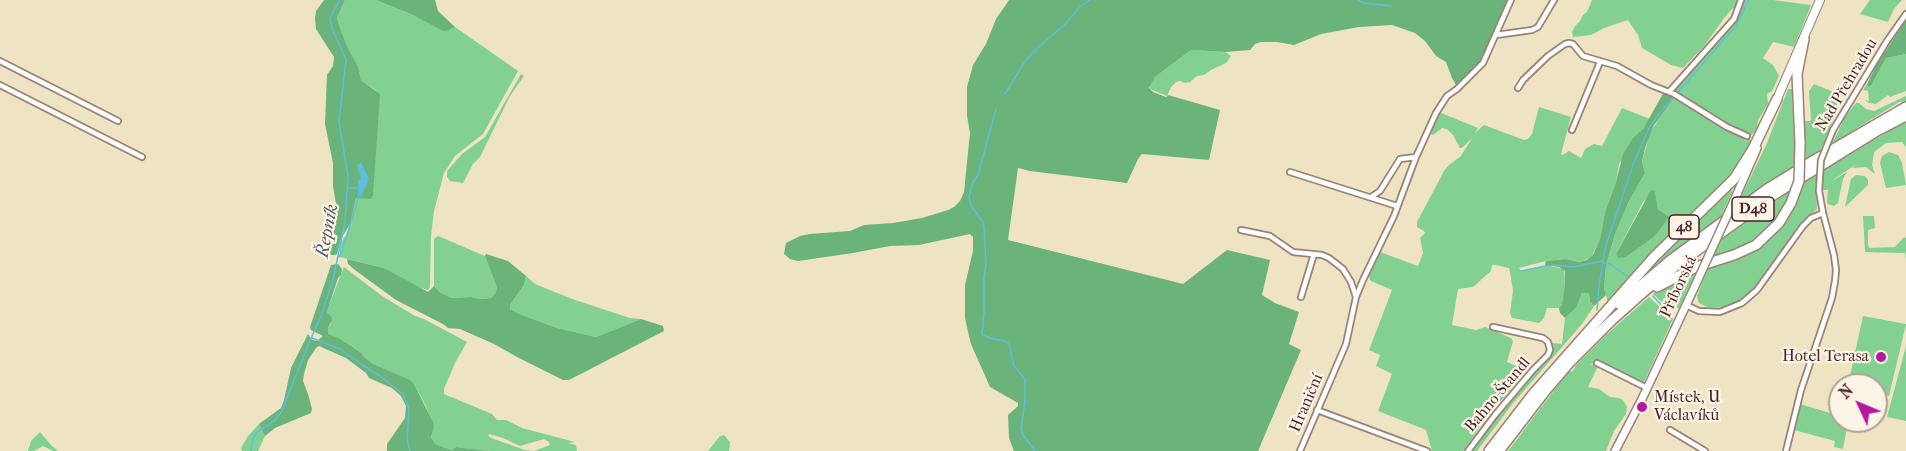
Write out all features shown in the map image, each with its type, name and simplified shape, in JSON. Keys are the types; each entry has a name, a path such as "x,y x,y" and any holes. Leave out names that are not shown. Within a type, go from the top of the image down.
{"highway":[{"path":"1611,321 1643,296 1679,275 1756,245 1779,224 1791,203 1798,181 1800,143 1797,74 1804,39"},
{"name":"48","path":"1576,345 1668,242 1734,179 1749,155 1777,99"},
{"name":"D48","path":"1489,451 1533,394 1576,345 1643,283 1734,213 1806,165 1906,107"},
{"name":"D48","path":"1499,451 1546,390 1577,355 1611,321 1677,265 1772,196 1867,137 1906,116"}],"main road":[{"name":"Příborská","path":"1777,99 1815,0"},
{"name":"Příborská","path":"1615,451 1647,388 1737,194 1820,0"}],"street":[{"name":"Hraniční","path":"1300,451 1346,344 1356,297 1436,113 1447,96 1483,63 1511,0"},
{"path":"1496,35 1532,30 1538,27 1554,0"},
{"path":"1673,94 1734,19 1741,0"},
{"name":"Nad Přehradou","path":"1786,451 1801,390 1832,298 1835,281 1834,255 1822,213 1821,160 1833,130 1906,14"},
{"path":"1518,88 1530,73 1565,44 1573,45 1583,56 1617,66 1673,94 1746,136"},
{"path":"0,61 118,121"},
{"path":"1572,130 1600,62"},
{"path":"0,85 142,157"},
{"path":"1371,197 1380,191 1400,159 1416,157"},
{"path":"1290,172 1397,206"},
{"path":"1686,305 1699,311 1720,312 1742,303 1757,290 1803,226 1811,218 1822,213"},
{"path":"1241,230 1270,236 1293,252 1322,255 1329,258 1343,269 1356,297"},
{"path":"1301,297 1314,254"},
{"name":"Bahno-Štandl","path":"1468,451 1550,350 1548,342 1543,338 1493,327"},
{"path":"1597,363 1647,388"},
{"path":"1317,410 1427,451"},
{"path":"1670,430 1705,451"}],"green space":[{"path":"324,0 345,0 337,18 340,28 358,66 361,80 380,94 373,195 371,199 356,198 350,224 335,255 328,255 330,239 327,236 331,231 336,204 333,163 325,124 327,75 333,66 334,57 316,29 315,18 316,11"},
{"path":"345,0 376,0 449,30 455,27 518,71 483,134 455,156 444,173 434,211 428,290 415,286 384,268 340,257 340,244 347,234 356,198 373,195 377,91 361,80 358,66 340,28 337,18"},
{"path":"376,0 435,0 438,11 455,27 443,31 415,16"},
{"path":"1009,0 1510,0 1483,59 1456,85 1446,62 1436,56 1425,41 1415,33 1392,25 1359,27 1321,34 1294,45 1261,42 1255,44 1250,50 1225,52 1191,50 1155,77 1149,88 1166,97 1168,95 1220,110 1209,160 1142,154 1127,183 1018,168 1008,240 1183,284 1227,250 1270,260 1262,295 1275,303 1299,312 1289,344 1301,350 1258,451 1014,451 1009,438 1008,415 1018,406 1018,403 990,387 971,344 965,318 965,285 973,251 973,237 970,234 919,245 890,246 798,261 784,254 786,243 800,236 850,231 864,225 922,218 948,210 960,201 964,192 970,133 967,116 967,87 973,65 986,44 996,19"},
{"path":"1592,0 1738,0 1737,7 1732,9 1705,45 1683,68 1671,65 1642,48 1638,35 1628,20 1591,35 1573,37 1572,32 1575,26 1587,12"},
{"path":"1744,0 1773,0 1811,5 1794,47 1773,42 1763,58 1773,65 1779,76 1772,91 1767,94 1768,104 1758,120 1757,130 1750,136 1720,121 1675,93 1676,87 1730,28 1740,13"},
{"path":"1870,0 1902,0 1894,9 1888,22 1860,14"},
{"path":"1906,20 1906,54 1886,58 1871,86 1868,86 1877,64"},
{"path":"1191,50 1225,52 1231,56 1226,63 1204,75 1197,76 1190,82 1176,82 1167,96 1150,89 1155,77"},
{"path":"1906,54 1906,91 1890,97 1888,95 1876,104 1865,100 1869,101 1868,91 1863,90 1867,84 1871,86 1886,58"},
{"path":"521,74 524,76 510,96 480,157 473,164 463,183 450,181 447,171 462,154 485,137"},
{"path":"1814,84 1831,91 1839,97 1841,102 1820,151 1806,159 1803,121 1811,121 1809,91"},
{"path":"1788,89 1792,89 1795,166 1743,201 1741,197 1767,143"},
{"path":"1664,92 1675,97 1654,125 1642,162 1645,173 1629,201 1615,234 1606,266 1604,288 1606,295 1594,306 1590,302 1589,293 1582,293 1576,308 1565,318 1559,308 1562,304 1565,271 1559,267 1545,265 1546,261 1566,259 1579,262 1593,255 1600,239 1605,212 1623,154 1633,138 1643,129"},
{"path":"1906,96 1906,101 1899,102 1832,144 1845,117 1856,103 1874,111"},
{"path":"1675,97 1744,138 1746,142 1748,139 1753,142 1727,182 1608,303 1604,288 1606,266 1615,234 1629,201 1645,173 1642,162 1650,133","holes":["1655,191 1658,209 1666,215 1654,237 1626,257 1618,257 1616,254 1643,202"]},
{"path":"1539,107 1571,117 1561,154 1569,151 1581,158 1585,149 1594,144 1602,146 1622,108 1650,119 1619,164 1600,239 1591,258 1579,262 1566,259 1546,261 1519,268 1521,271 1545,265 1564,269 1565,283 1562,304 1559,308 1547,308 1544,318 1539,323 1512,318 1510,313 1513,291 1509,268 1496,265 1492,265 1491,271 1473,287 1458,289 1452,325 1476,330 1485,327 1511,338 1513,341 1507,362 1518,367 1519,376 1517,382 1495,408 1483,416 1478,430 1463,451 1432,451 1426,430 1378,411 1392,374 1376,366 1380,355 1369,350 1392,290 1371,281 1369,277 1380,252 1418,266 1423,253 1420,238 1425,233 1417,227 1417,222 1444,171 1461,156 1472,138 1460,148 1447,129 1442,128 1433,135 1430,133 1439,112 1478,128 1475,133 1484,125 1524,140 1532,134"},
{"path":"1906,123 1906,147 1902,142 1886,143 1874,152 1872,165 1875,174 1866,167 1852,168 1858,163 1830,182 1847,172 1843,179 1838,203 1834,206 1828,204 1828,188 1823,190 1823,169"},
{"path":"1889,152 1898,155 1902,163 1906,185 1886,188 1880,163 1882,156"},
{"path":"1816,174 1817,209 1797,228 1755,287 1741,301 1726,307 1709,308 1699,303 1697,296 1708,268 1752,252 1772,237 1793,208 1802,183"},
{"path":"1856,175 1865,176 1868,185 1845,207 1851,179"},
{"path":"1731,189 1732,192 1721,216 1644,275 1668,248"},
{"path":"1793,189 1778,219 1750,245 1712,260 1722,238"},
{"path":"1651,190 1655,191 1658,209 1669,217 1654,237 1626,257 1618,258 1616,254"},
{"path":"1863,216 1874,216 1875,228 1868,230 1869,248 1895,247 1904,237 1906,238 1906,259 1905,253 1865,252"},
{"path":"438,236 485,256 497,288 491,298 452,298 441,293 434,286 434,239"},
{"path":"486,254 508,261 526,276 524,285 510,305 510,309 517,313 557,328 596,337 641,319 663,326 664,331 569,380 563,380 494,344 460,329 448,328 396,300 355,270 348,264 347,259 384,268 428,292 434,286 441,293 452,298 481,299 491,298 497,288"},
{"path":"338,264 342,269 327,313 332,320 328,334 339,338 362,353 373,364 410,380 414,384 433,422 431,437 435,444 452,450 456,447 490,451 387,451 387,444 405,418 406,406 401,396 392,388 369,378 366,373 346,358 319,346 308,360 303,381 312,409 311,413 275,428 265,436 259,424 281,408 291,368 308,334 312,340 317,341 323,336 311,330 310,327 331,265"},
{"path":"344,267 382,296 415,316 467,342 455,363 444,394 492,414 497,420 506,420 522,428 575,442 568,443 576,445 577,451 534,451 490,451 456,447 453,450 435,444 431,437 434,428 426,406 414,384 373,364 361,352 339,338 327,334 331,324 327,313","holes":["489,434 503,438 520,446 544,439 550,445 534,451 491,438 488,436"]},
{"path":"1695,274 1679,309 1670,303 1666,306 1653,294 1668,283"},
{"path":"526,276 535,284 575,300 630,318 641,319 596,337 557,328 510,309 510,305 524,285"},
{"path":"1582,293 1589,293 1590,302 1594,306 1582,324 1514,402 1477,451 1469,451 1500,410 1551,354 1552,343 1562,344 1565,318 1576,308"},
{"path":"1649,297 1673,319 1644,382 1641,383 1599,363 1598,360 1590,365 1598,366 1588,387 1599,389 1610,397 1623,400 1627,407 1626,414 1614,431 1606,451 1508,451 1568,372 1573,371 1576,365 1607,334"},
{"path":"1863,316 1906,324 1889,396 1888,373 1851,373"},
{"path":"1906,346 1906,421 1888,417"},
{"path":"1800,404 1828,412 1828,433 1846,433 1843,449 1834,447 1835,441 1794,430"},
{"path":"259,424 265,436 258,451 242,451 241,448 248,436"},
{"path":"40,432 58,451 43,446 34,451 28,451 31,441"},
{"path":"724,435 730,442 729,451 708,451 720,436"}],"water":[{"path":"361,162 369,179 361,196 358,195 358,181 361,179 357,166"}],"waterway":[{"name":"Řepník","path":"251,451 253,438 257,432 274,421 282,411 321,316 333,280 345,222 348,176 339,122 346,60 330,18 340,0"},
{"path":"1005,94 1033,52 1090,0"},
{"path":"1358,0 1363,3 1391,6"},
{"path":"1597,310 1605,248 1634,162 1649,128 1735,27 1749,0"},
{"path":"996,109 978,175 972,184 969,197 971,206 984,227 986,262 982,334 1009,344 1014,366 1025,379 1021,429 1035,451"},
{"path":"348,188 358,188"},
{"path":"339,257 359,196"},
{"path":"1521,271 1553,265 1574,267 1602,261"},
{"path":"1602,263 1610,264 1627,276"},
{"path":"1653,296 1671,315"},
{"path":"312,338 340,349 403,394 409,409 407,439 410,451"}],"place":[{"name":"Hotel Terasa","path":"1881,357"},
{"name":"Místek, U Václavíků","path":"1642,407"}]}
